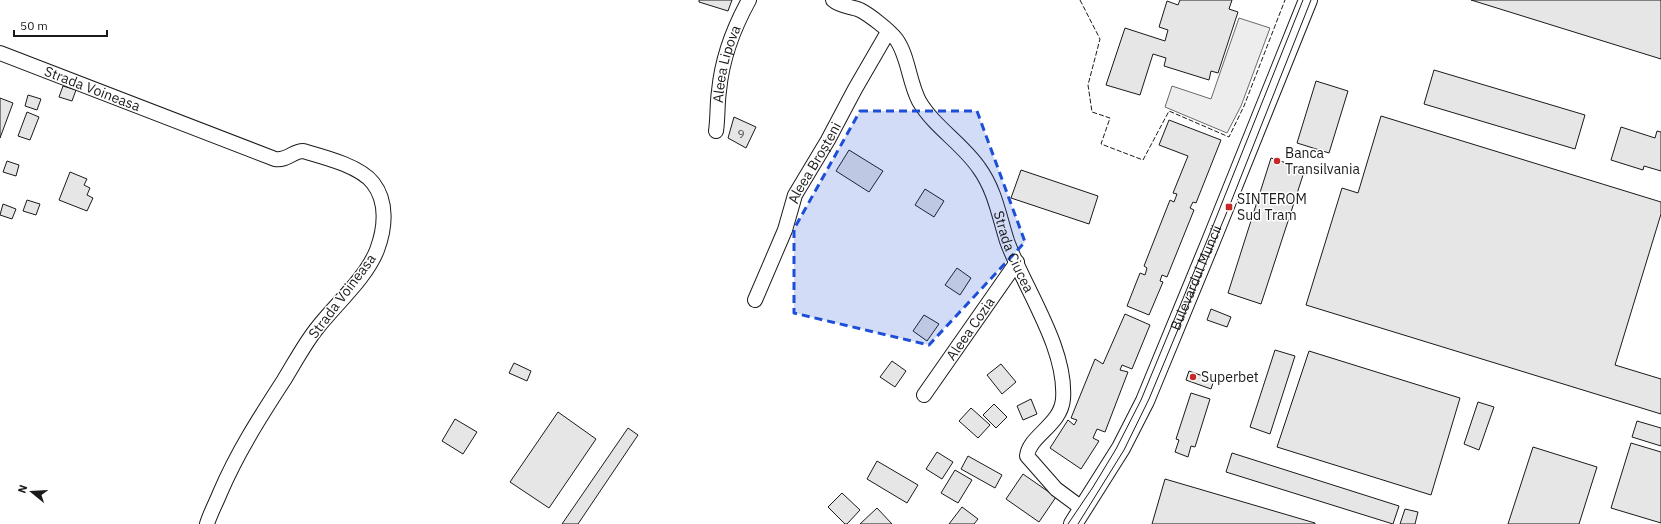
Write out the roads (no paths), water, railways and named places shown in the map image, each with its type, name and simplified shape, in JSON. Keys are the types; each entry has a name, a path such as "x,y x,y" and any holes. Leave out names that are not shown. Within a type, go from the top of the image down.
{"main road":[{"name":"Bulevardul Muncii","path":"1073,524 1121,448 1145,402 1308,0"}],"street":[{"name":"Aleea Lipova","path":"716,131 719,91 723,67 734,28 749,0"},
{"name":"Strada Ciucea","path":"832,0 842,6 860,10 895,38 914,89 927,112 966,151 989,183 1008,241 1050,335 1056,354 1062,386 1063,398 1059,412 1055,420 1033,444 1027,456 1056,489 1083,509"},
{"name":"Aleea Broșteni","path":"755,300 785,230 795,195 828,140 888,32"},
{"name":"Strada Voineasa","path":"0,53 275,159 285,159 296,152 303,151 351,168 366,176 374,184 380,197 384,218 380,239 373,258 362,274 317,327 256,425 227,476 207,524"},
{"name":"Aleea Cozia","path":"924,395 1017,262"}],"tram line":[{"path":"1068,524 1116,449 1141,400 1208,238 1303,0"},
{"path":"1078,524 1124,450 1149,399 1229,207 1311,0"}],"place":[{"name":"Banca Transilvania","path":"1277,161"},
{"name":"SINTEROM Sud Tram","path":"1229,207"},
{"name":"Superbet","path":"1193,377"}]}
